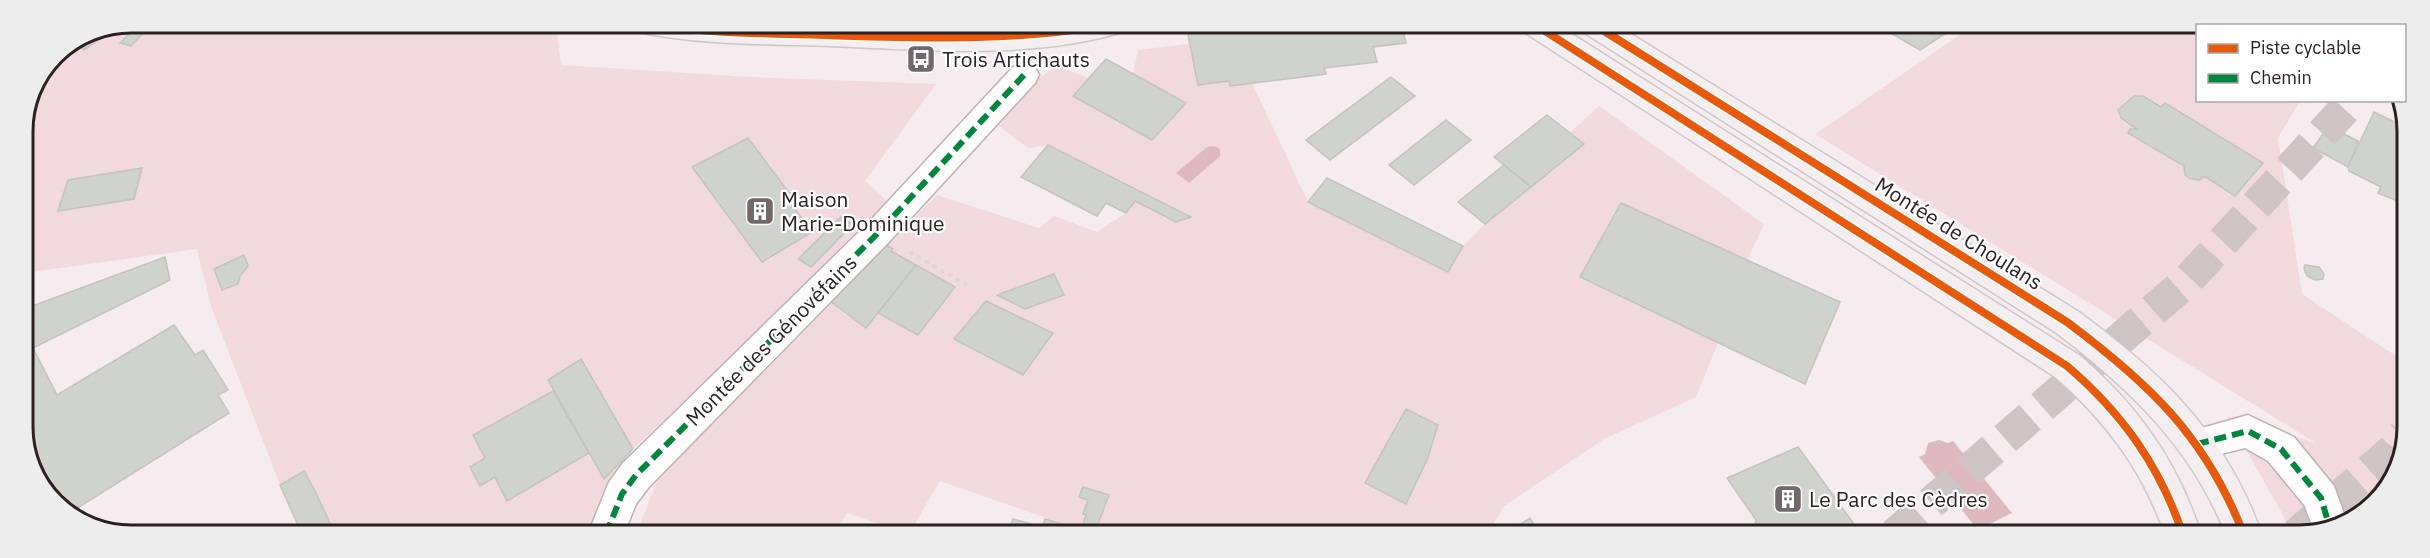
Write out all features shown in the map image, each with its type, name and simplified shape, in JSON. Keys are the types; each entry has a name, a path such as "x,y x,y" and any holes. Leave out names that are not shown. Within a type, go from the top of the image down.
{"main road":[{"path":"777,33 948,38 1021,36 1043,33"},
{"path":"1548,33 2082,378 2105,399 2137,438 2168,493 2179,525"},
{"name":"Montée de Choulans","path":"1607,33 2067,322 2130,368 2180,421 2197,444 2225,490 2240,525"}],"street":[{"name":"Montée des Génovéfains","path":"610,525 622,494 636,475 877,234 1024,75"},
{"path":"2197,444 2248,431 2281,448 2321,498 2328,520"}],"path":[{"path":"877,234 969,286"}],"shaded area":[{"path":"131,33 555,33 561,65 750,77 936,84 865,181 888,202 742,348 633,449 604,490 591,525 331,525 304,471 280,485 212,309 197,249 33,272 33,125 36,106 53,71 82,46 100,38"},
{"path":"1963,33 2196,33 2196,102 2299,102 2278,138 2302,294 2397,357 2395,446 2384,476 2363,501 2348,512 2318,523 2288,525 2227,416 2316,443 1815,134"},
{"path":"1189,44 1198,84 1229,81 1230,86 1252,83 1308,202 1447,272 1463,246 1485,224 1583,144 1570,133 1599,106 1764,224 1747,260 1621,203 1581,277 1718,343 1696,397 1604,439 1504,506 1493,525 1067,525 940,481 914,525 882,525 847,513 840,525 640,525 658,479 822,313 830,301 937,195 1039,228 1054,216 1097,232 1126,213 1135,201 1176,222 1190,217 1048,145 1028,148 999,126 1030,84 1057,66 1090,79 1074,96 1152,140 1186,103 1133,74 1138,50"},
{"path":"1214,146 1220,149 1220,156 1189,183 1176,173 1207,147"},
{"path":"1939,440 1948,443 1953,441 2012,513 1988,525 1974,525 1919,457 1925,454 1928,443"}],"building":[{"path":"130,33 143,33 131,46 120,43"},
{"path":"1188,33 1403,33 1406,43 1373,47 1377,62 1324,68 1326,74 1230,86 1229,81 1198,85"},
{"path":"1891,33 1946,33 1920,50"},
{"path":"102,38 84,50 81,47"},
{"path":"1106,59 1186,103 1152,140 1073,96"},
{"path":"1391,77 1415,96 1330,160 1306,140"},
{"path":"2134,96 2143,96 2161,107 2165,103 2263,163 2235,196 2204,176 2200,180 2191,179 2185,175 2184,166 2128,133 2130,129 2137,129 2121,118 2118,110"},
{"path":"2374,112 2396,123 2397,201 2378,193 2381,187 2349,171 2348,167"},
{"path":"1547,115 1584,144 1531,187 1494,157"},
{"path":"1446,120 1471,140 1414,185 1389,165"},
{"path":"2329,126 2358,141 2348,167 2313,148"},
{"name":"Maison Marie-Dominique","path":"748,138 790,194 786,197 812,232 762,262 692,167"},
{"path":"1048,145 1191,217 1176,222 1135,201 1126,213 1106,203 1097,216 1021,177"},
{"path":"1504,165 1531,187 1485,224 1458,202"},
{"path":"142,168 134,199 58,211 68,180"},
{"path":"1327,178 1463,246 1448,272 1308,202"},
{"path":"1621,203 1840,302 1805,384 1580,277"},
{"path":"841,217 853,224 811,267 798,259"},
{"path":"883,243 893,249 891,251 916,265 866,328 830,301"},
{"path":"244,255 248,266 240,276 238,284 222,290 214,269"},
{"path":"165,257 170,280 33,348 33,306"},
{"path":"916,265 955,287 918,335 878,313"},
{"path":"2305,265 2319,267 2324,274 2323,279 2315,280 2307,276"},
{"path":"1054,274 1064,295 1025,309 997,295"},
{"path":"986,301 1053,333 1023,375 954,339"},
{"path":"174,325 195,355 203,350 228,390 218,395 229,413 77,508 53,487 38,458 33,427 33,348 57,395"},
{"path":"581,359 633,449 604,479 548,380"},
{"path":"553,391 589,453 507,501 495,477 480,486 470,467 485,458 473,435"},
{"path":"1406,409 1438,425 1427,460 1406,504 1365,483"},
{"name":"Le Parc des Cèdres","path":"1798,447 1855,525 1755,525 1756,520 1727,478"},
{"path":"304,471 331,525 298,525 280,485"},
{"path":"1083,487 1109,495 1097,525 1083,525 1086,515 1083,514 1088,500 1079,497"},
{"path":"1530,518 1534,525 1519,525"},
{"path":"1013,519 1035,525 1011,525"},
{"path":"1045,519 1065,525 1043,525"}],"tunnel":[{"path":"1906,525 2187,281 2351,102"},
{"path":"2308,525 2394,448"}],"marked path":[{"path":"610,525 622,494 636,475 877,234 1024,75"},
{"path":"2197,444 2248,431 2281,449 2321,498 2328,520"}],"cycle path":[{"path":"736,33 971,38 1058,33"},
{"path":"1548,33 2067,366 2106,401 2138,442 2164,486 2180,525"},
{"path":"1607,33 2067,322 2096,343 2149,389 2195,441 2231,501 2240,525"}],"place":[{"name":"Trois Artichauts","path":"921,59"},
{"name":"Maison Marie-Dominique","path":"760,211"},
{"name":"Le Parc des Cèdres","path":"1788,499"}]}
